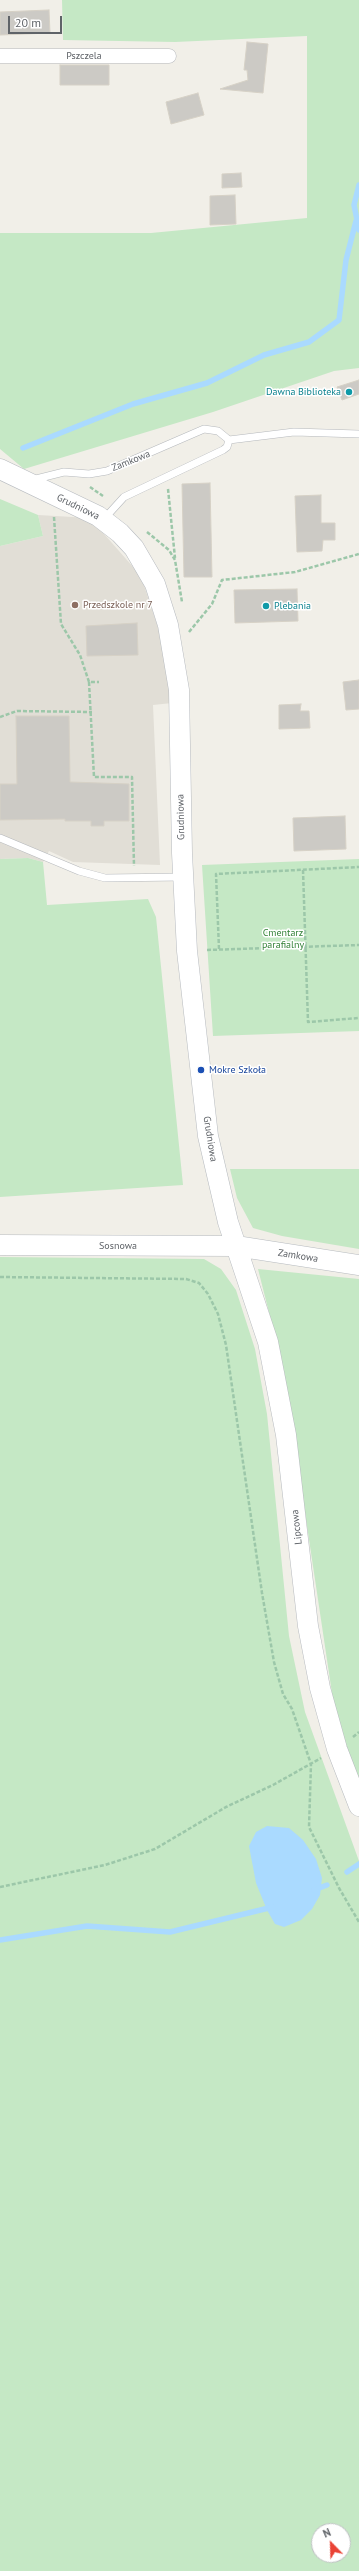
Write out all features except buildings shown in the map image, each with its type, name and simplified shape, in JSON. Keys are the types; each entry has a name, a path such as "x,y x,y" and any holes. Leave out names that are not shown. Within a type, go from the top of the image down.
{"street":[{"name":"Pszczela","path":"0,56 169,56"},
{"name":"Grudniowa","path":"0,469 103,520 120,533 146,566 155,584 168,625 180,690 183,877 187,951 208,1136 219,1192 236,1246"},
{"name":"Sosnowa","path":"0,1245 236,1246"},
{"name":"Zamkowa","path":"236,1246 359,1265"},
{"name":"Lipcowa","path":"236,1246 268,1342 286,1435 308,1626 320,1688 337,1749 359,1806"}],"lane":[{"name":"Zamkowa","path":"27,483 37,477 64,472 89,474 108,471 204,429 218,431 229,440"},
{"path":"103,520 124,497 223,450 227,447 229,440 288,432 359,434"},
{"path":"0,838 79,871 105,878 183,877"}],"path":[{"path":"169,475 167,497 176,560"},
{"path":"54,509 60,624 80,656 89,682 92,712 94,777 132,777 135,878"},
{"path":"187,634 212,604 222,580 295,572 359,554"},
{"path":"89,682 99,682"},
{"path":"0,717 17,711 92,712"},
{"path":"219,949 216,874 359,867"},
{"path":"304,870 308,1022 359,1018"},
{"path":"207,950 359,945"},
{"path":"0,1277 186,1278 199,1283 208,1294 218,1314 226,1345 262,1592 274,1662 284,1694 292,1709 311,1764 309,1827 339,1888 359,1922"},
{"path":"0,1887 105,1865 155,1848 226,1807 273,1785 337,1749"}],"shaded area":[{"path":"38,515 90,518 141,576 160,634 172,703 153,705 160,865 73,862 49,851 43,862 28,858 0,859 0,546 43,536"}],"green space":[{"path":"62,0 359,0 359,368 334,371 213,412 24,469 0,449 0,233 151,233 307,218 307,36 175,42 63,40"},
{"path":"0,499 38,515 43,536 0,546"},
{"path":"28,858 43,862 47,905 148,899 156,917 183,1185 0,1197 0,859"},
{"name":"Cmentarz parafialny","path":"359,859 359,1031 213,1036 202,865"},
{"path":"230,1169 359,1169 359,1249 282,1236 253,1228 237,1198"},
{"path":"0,1257 204,1259 221,1269 236,1290 255,1349 267,1414 289,1636 305,1712 359,1861 359,2571 0,2571"},
{"path":"258,1269 359,1279 359,1782 336,1720 284,1372"}],"water":[{"path":"267,1826 289,1828 303,1840 316,1859 322,1878 320,1895 312,1909 301,1920 284,1927 275,1924 267,1910 256,1883 249,1846 256,1832"}],"waterway":[{"path":"359,185 354,205 359,230"},
{"path":"23,448 133,404 207,383 264,355 309,342 339,320 346,260 356,221"},
{"path":"347,1872 359,1864"},
{"path":"314,1890 327,1885"},
{"path":"0,1940 87,1926 170,1932 273,1907"}],"place":[{"name":"Dawna Biblioteka","path":"349,392"},
{"name":"Przedszkole nr 7","path":"75,605"},
{"name":"Plebania","path":"266,606"},
{"name":"Mokre Szkoła","path":"201,1070"}]}
